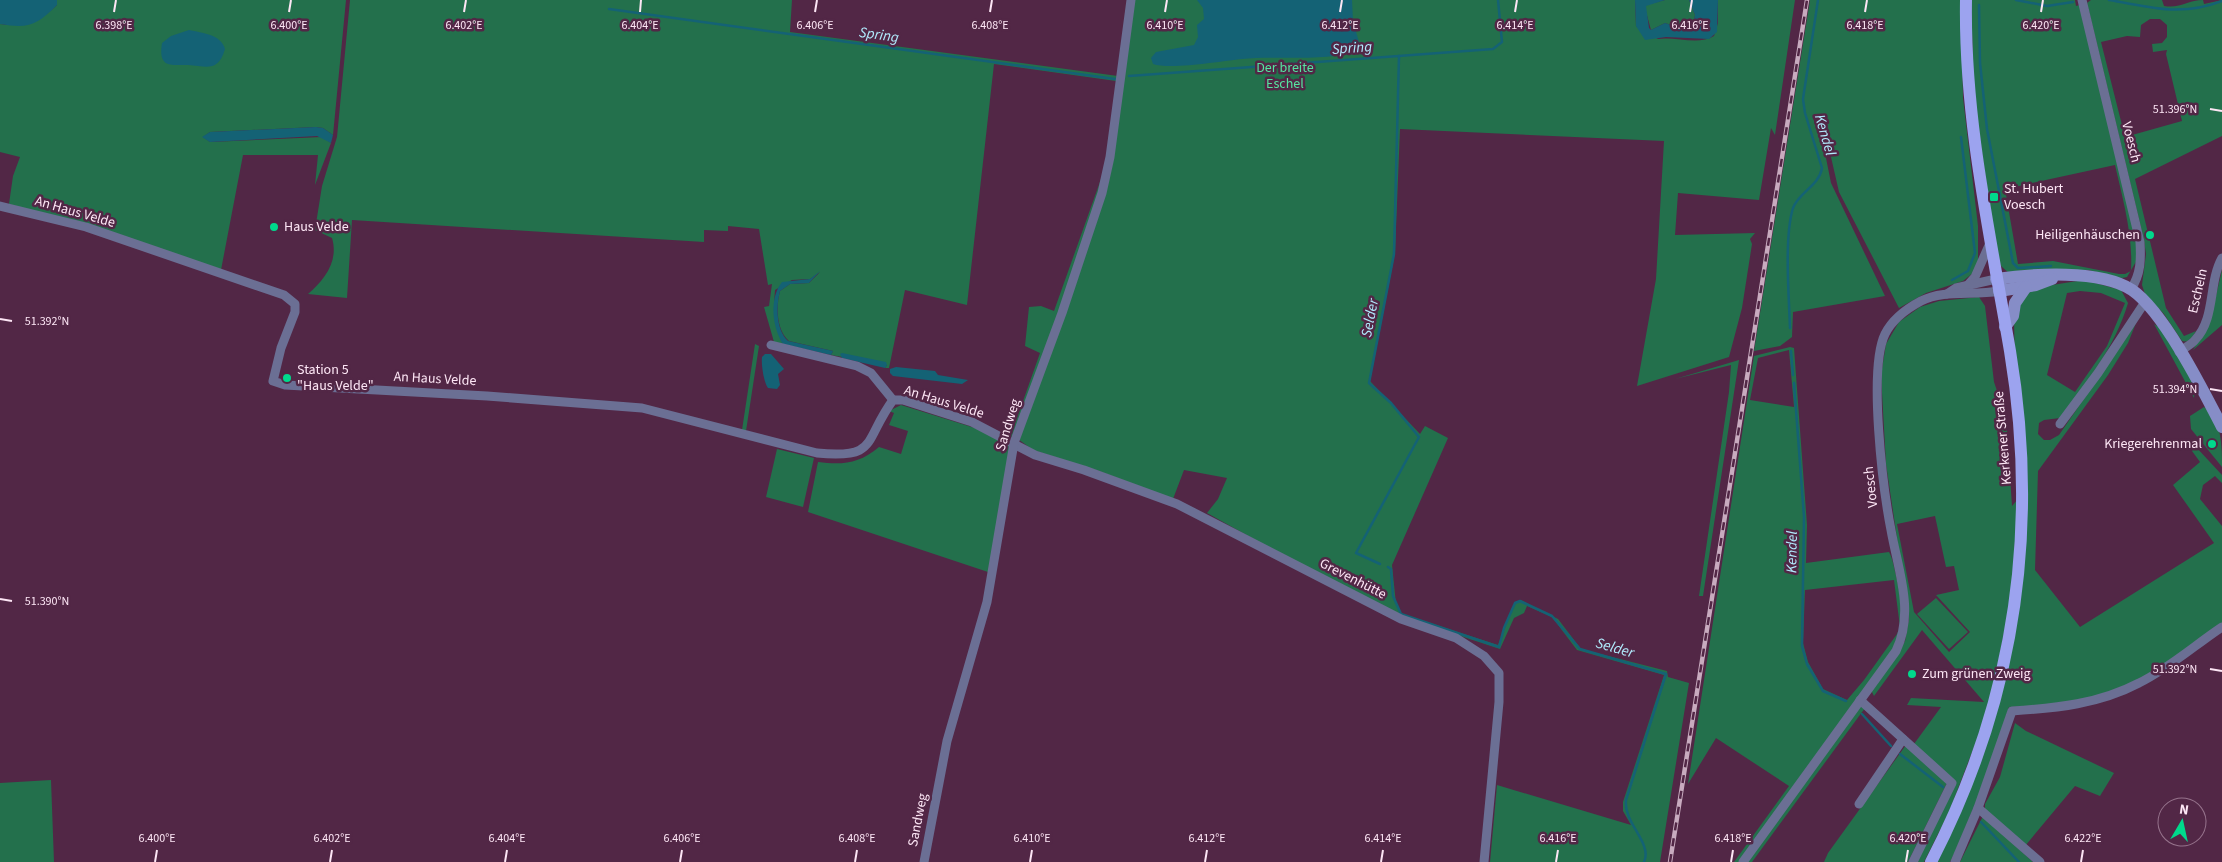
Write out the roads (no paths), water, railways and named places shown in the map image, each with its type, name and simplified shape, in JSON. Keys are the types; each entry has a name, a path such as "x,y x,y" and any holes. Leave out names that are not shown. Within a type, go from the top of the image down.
{"main road":[{"name":"Kerkener Straße","path":"1931,862 1962,797 1985,736 2003,673 2016,602 2022,535 2023,488 2013,380 1972,125 1967,73 1966,0"}],"street":[{"name":"Sandweg","path":"924,862 947,741 987,602 1014,443 1062,313 1102,193 1110,157 1131,0"},
{"name":"Voesch","path":"2082,0 2138,228 2140,264 2137,280 2131,289"},
{"name":"An Haus Velde","path":"0,206 86,227 284,295 295,304 295,312 281,348 273,381 285,385 488,396 642,408 817,453 839,455 856,453 869,444 892,400"},
{"path":"1967,286 1975,277 1990,243"},
{"name":"Escheln","path":"2179,352 2196,340 2208,316 2216,273 2222,258"},
{"path":"1998,285 2026,287 2062,275"},
{"path":"1998,285 2062,275 2089,275 2131,289 2145,302 2162,324 2222,426"},
{"name":"Voesch","path":"1946,294 1956,288 1967,286 1998,285"},
{"name":"Voesch","path":"1743,862 1896,651 1905,629 1904,596 1885,488 1878,389 1879,356 1886,333 1899,316 1922,300 1946,294 1984,294 1998,285"},
{"path":"2005,327 2013,316 2015,303 2026,287"},
{"path":"2060,424 2098,373 2145,302"},
{"name":"An Haus Velde","path":"771,344 857,366 871,373 892,400"},
{"name":"An Haus Velde","path":"892,400 903,400 972,422 1014,443"},
{"name":"Grevenhütte","path":"1014,443 1035,455 1084,470 1177,504 1400,619 1456,638 1484,656 1499,673 1499,702 1484,862"},
{"path":"1955,862 1978,808 2012,710 2063,707 2102,699 2140,683 2222,627"},
{"path":"1860,700 1952,784 1913,862"},
{"path":"1859,804 1903,739"},
{"path":"1978,808 2040,862"}],"water":[{"path":"0,0 57,0 57,5 38,21 18,26 0,24"},
{"path":"1197,0 1352,0 1353,21 1361,49 1335,56 1255,58 1183,66 1153,64 1151,58 1156,52 1194,45 1198,37 1197,25 1204,19 1203,8"},
{"path":"1635,0 1665,0 1646,6 1649,28 1651,30 1665,23 1680,28 1693,25 1695,15 1689,0 1718,0 1717,32 1709,39 1666,37 1645,40 1636,26"},
{"path":"189,30 210,35 220,40 225,49 219,62 206,67 171,65 164,61 161,51 162,43 171,36"},
{"path":"323,128 333,135 331,143 317,136 210,142 202,137 210,132"},
{"path":"820,271 809,283 790,284 780,291 778,318 781,331 788,341 833,351 831,355 783,344 774,321 775,296 782,282 810,279"},
{"path":"765,354 771,354 784,369 778,374 780,385 777,389 768,388 765,382 762,357"},
{"path":"840,354 886,362 887,365 885,368 842,358"},
{"path":"896,367 935,371 938,375 968,380 962,384 893,376 890,373 890,369"}],"waterway":[{"name":"Spring","path":"1129,76 1493,49 1502,42 1498,0"},
{"name":"Kendel","path":"1790,328 1788,267 1790,220 1796,202 1817,180 1822,168 1805,113 1803,99 1818,0"},
{"name":"Spring","path":"2016,0 2047,6 2073,2"},
{"name":"Spring","path":"2109,0 2152,8 2179,10 2193,9 2222,1"},
{"path":"1979,5 1980,63 1987,129 2013,263 2018,268 2051,266"},
{"name":"Spring","path":"609,9 1115,79"},
{"name":"Selder","path":"1380,564 1356,553 1419,437 1391,403 1369,383 1394,254 1399,56"},
{"path":"1952,280 1968,271 1975,253 1961,137"},
{"name":"Kendel","path":"1791,351 1793,375"},
{"name":"Kendel","path":"1794,383 1804,517 1802,646 1807,664 1823,691 1846,701"},
{"name":"Selder","path":"1388,567 1391,569 1393,596 1401,614 1499,647 1504,628 1515,603 1520,601 1552,616 1580,649 1666,674 1626,800 1629,817 1645,848 1644,862"},
{"name":"Kendel","path":"1862,714 1891,746"},
{"name":"Kendel","path":"1900,754 1943,787"},
{"name":"Kendel","path":"1981,822 2019,862"}],"railway":[{"path":"1670,862 1807,0"}],"place":[{"name":"St. Hubert Voesch","path":"1994,197"},
{"name":"Haus Velde","path":"274,227"},
{"name":"Heiligenhäuschen","path":"2150,235"},
{"name":"Station 5 \"Haus Velde\"","path":"287,378"},
{"name":"Kriegerehrenmal","path":"2212,444"},
{"name":"Zum grünen Zweig","path":"1912,674"}],"park label":[{"name":"Der breite Eschel","path":"1285,76"}]}
